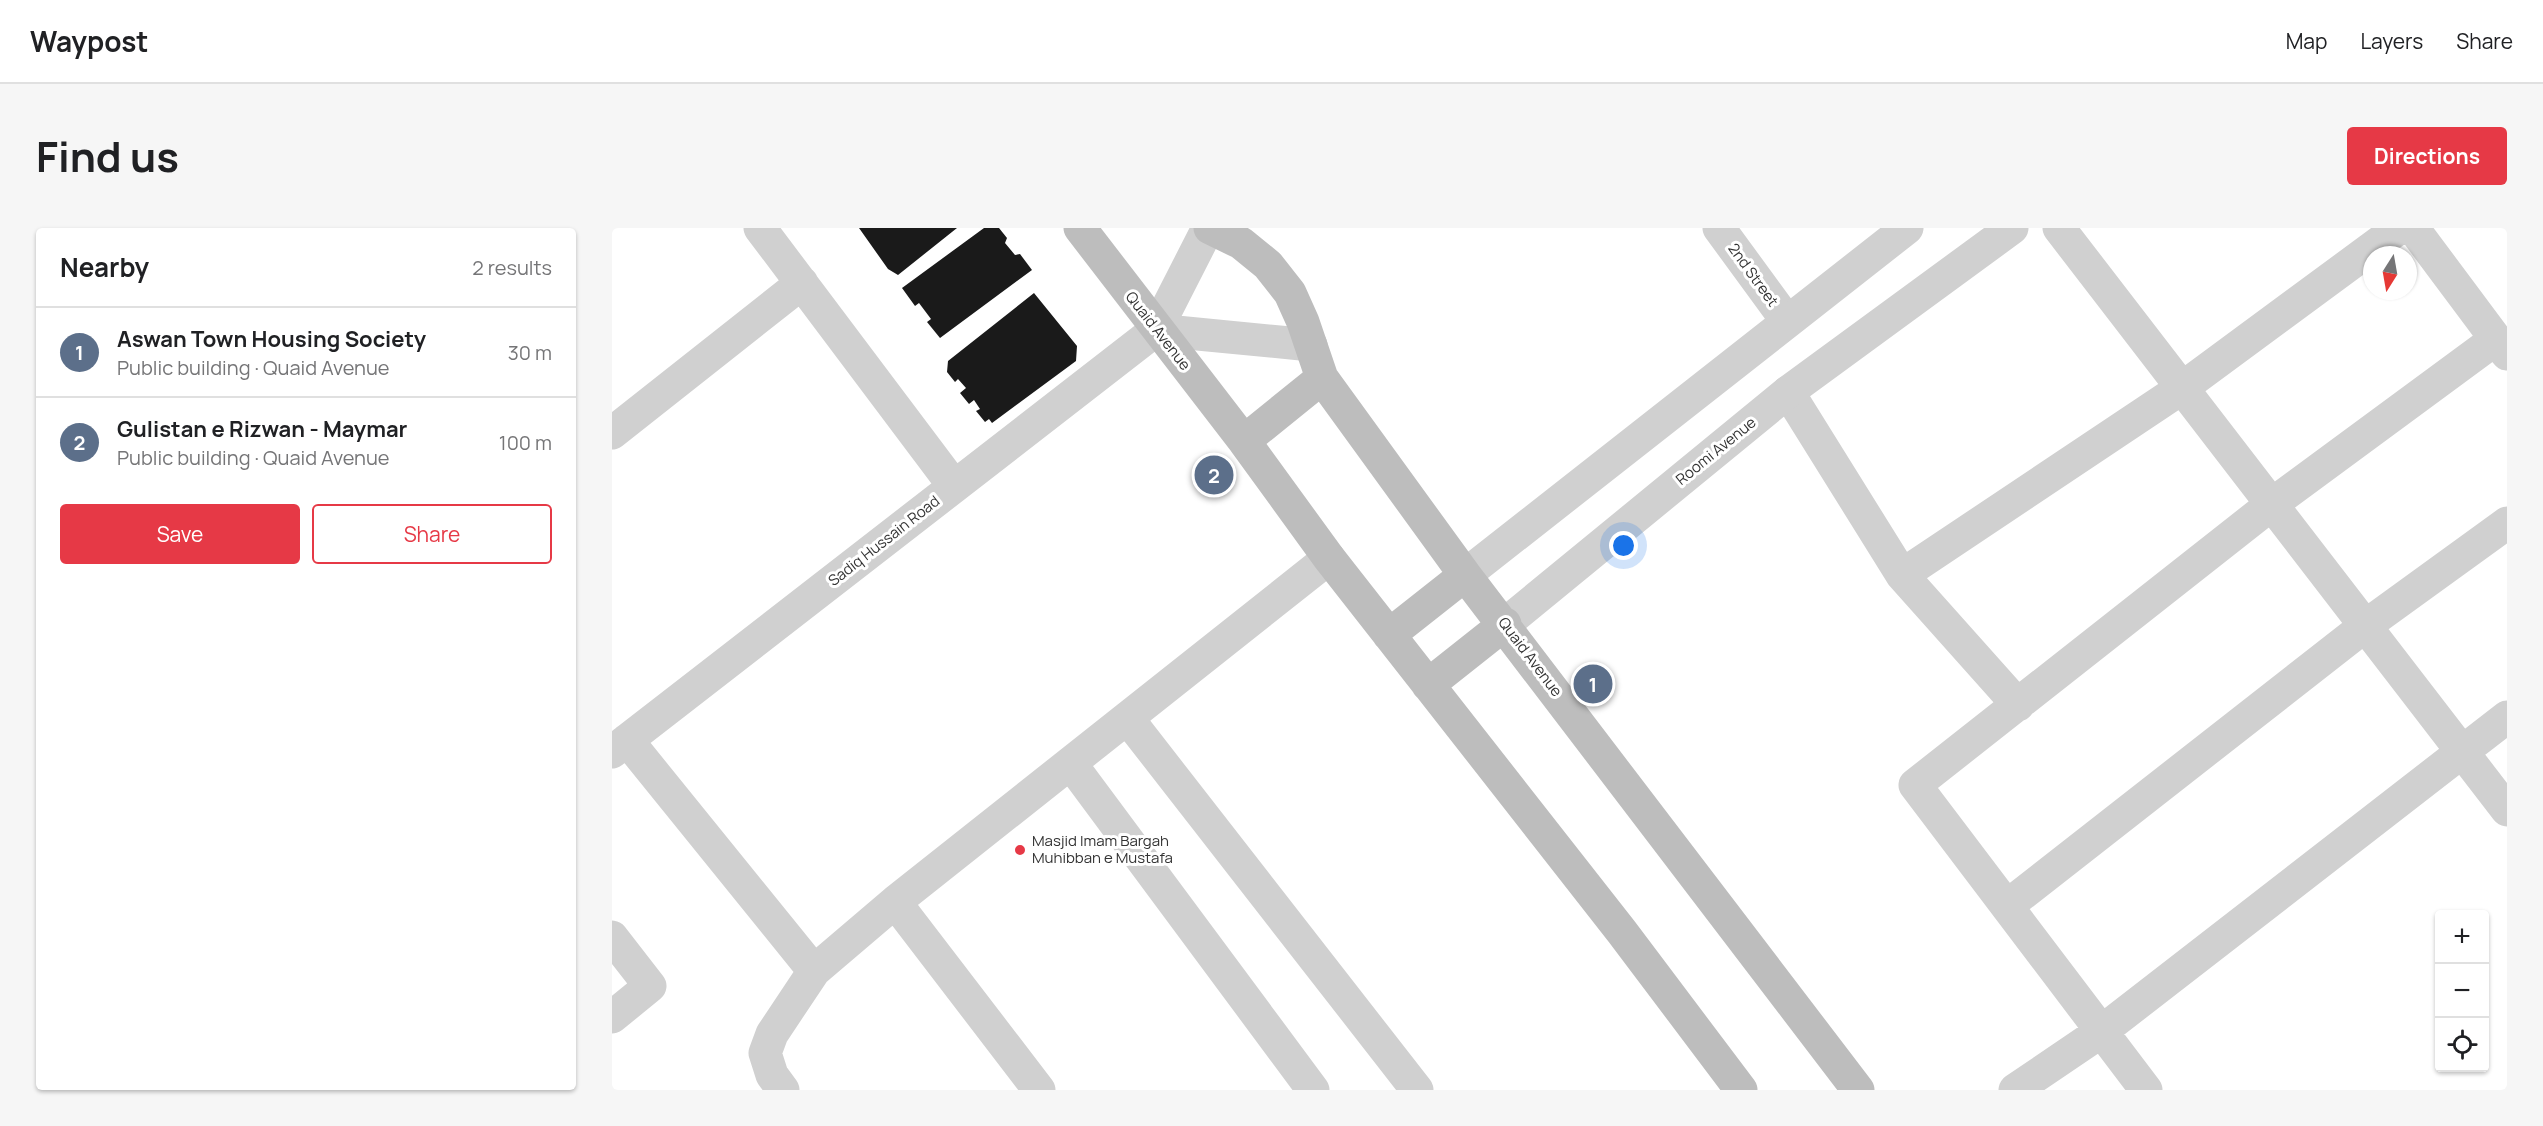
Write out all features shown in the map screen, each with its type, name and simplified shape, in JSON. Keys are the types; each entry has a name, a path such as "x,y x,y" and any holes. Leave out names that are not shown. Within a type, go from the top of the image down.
{"main road":[{"name":"Quaid Avenue","path":"1080,228 1156,330 1244,441 1329,558 1741,1090"},
{"name":"Quaid Avenue","path":"1209,228 1241,243 1268,265 1290,293 1322,378 1466,575 1858,1090"},
{"path":"1244,441 1322,378"},
{"path":"1389,635 1466,575"},
{"name":"Roomi Avenue","path":"1428,685 1505,624"}],"street":[{"path":"760,228 954,486"},
{"name":"Sadiq Hussain Road","path":"620,746 1156,330 1209,228"},
{"name":"2nd Street","path":"1719,228 1787,321"},
{"path":"1466,575 1907,228"},
{"name":"Roomi Avenue","path":"1505,624 1788,392 2012,228"},
{"path":"2059,228 2507,810"},
{"path":"1902,575 2182,388 2399,228"},
{"path":"2146,1090 1915,785 2272,504 2502,346 2413,228"},
{"path":"612,433 802,283"},
{"path":"1156,330 1311,345"},
{"path":"1788,392 1902,575 2018,705"},
{"path":"2007,906 2365,626 2507,523"},
{"path":"783,1090 772,1075 765,1053 772,1034 814,970 895,902 1329,558"},
{"path":"2015,1090 2102,1031 2507,717"},
{"path":"1128,719 1417,1090"},
{"path":"620,746 814,970"},
{"path":"1071,764 1313,1090"},
{"path":"895,902 1040,1090"},
{"path":"612,938 650,986 612,1017"}],"building":[{"path":"859,228 957,228 898,275 888,269"},
{"path":"984,228 999,228 1007,238 1005,243 1015,255 1020,254 1032,270 940,338 927,322 931,319 919,303 915,306 902,288"},
{"path":"1034,293 1077,346 1076,361 992,423 989,419 985,422 976,411 980,409 974,400 969,404 960,393 966,388 958,379 955,382 947,372 948,361"}],"place":[{"name":"Gulistan e Rizwan - Maymar","path":"1214,475"},
{"name":"Aswan Town Housing Society","path":"1593,684"},
{"name":"Masjid Imam Bargah Muhibban e Mustafa","path":"1020,850"}]}
